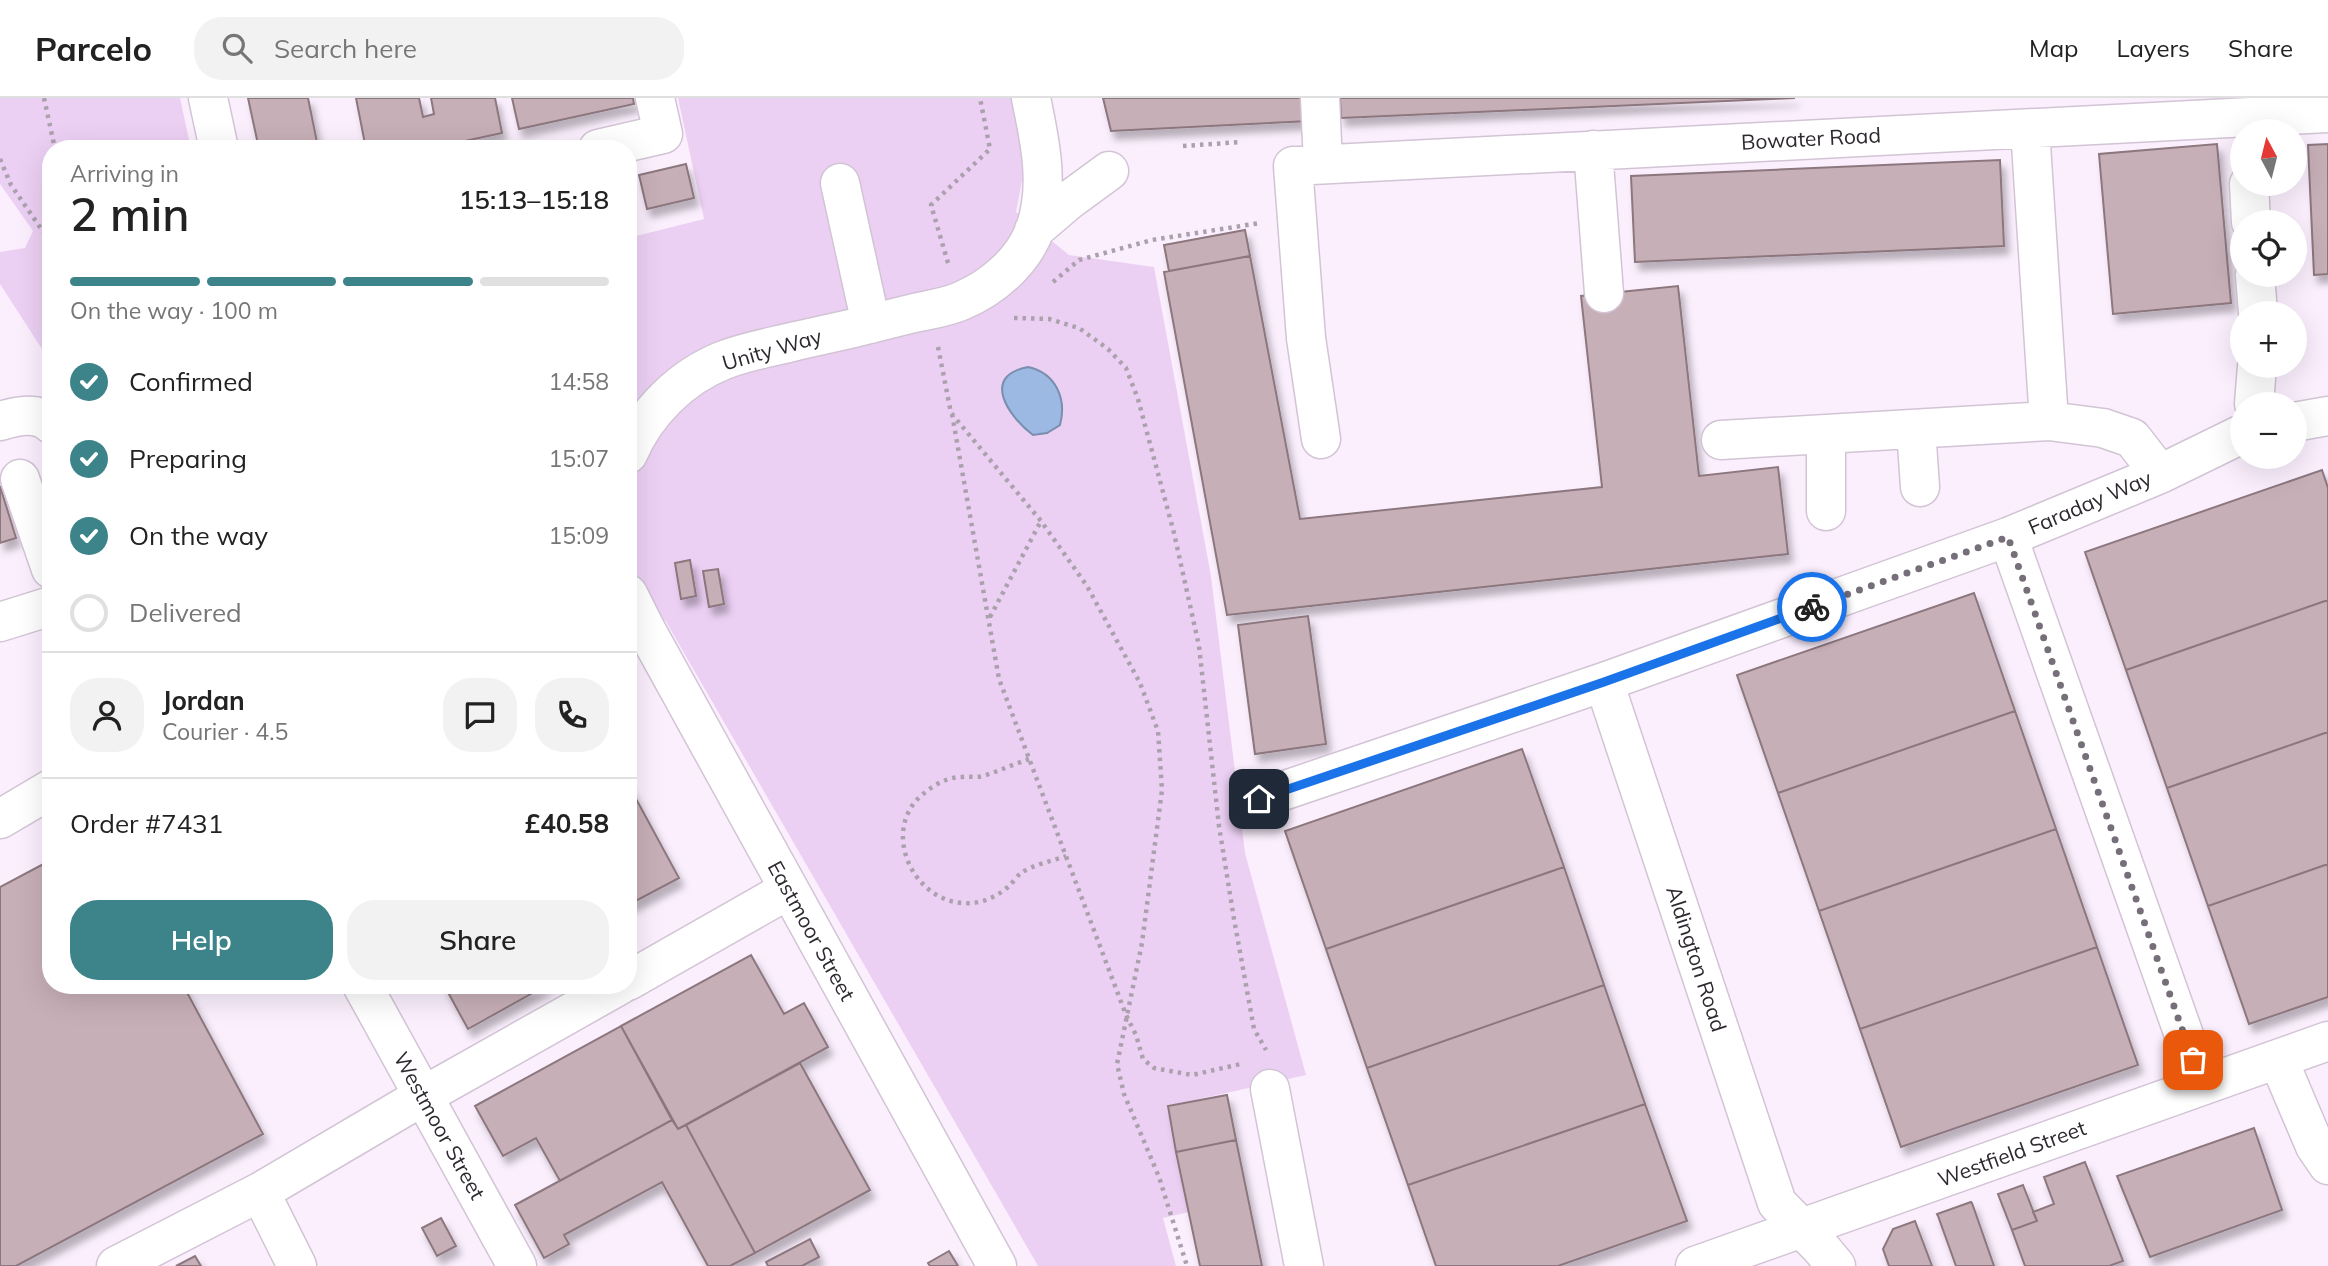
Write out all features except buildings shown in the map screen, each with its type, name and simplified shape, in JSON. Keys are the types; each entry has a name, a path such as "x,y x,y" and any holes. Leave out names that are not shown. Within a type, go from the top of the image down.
{"street":[{"path":"208,98 217,140"},
{"path":"637,140 663,134 655,98"},
{"name":"Unity Way","path":"637,436 667,397 689,379 724,360 960,302 992,285 1015,263 1034,230 1042,192 1042,150 1031,98"},
{"path":"1320,98 1308,165 1306,338 1321,439"},
{"name":"Bowater Road","path":"2282,119 2328,113"},
{"name":"Bowater Road","path":"1308,165 2030,129 2230,124"},
{"path":"2030,129 2049,421"},
{"path":"1593,150 1604,293"},
{"path":"1034,230 1068,201 1109,172"},
{"path":"840,183 871,324"},
{"path":"0,421 19,416 42,420"},
{"path":"2307,420 2328,416"},
{"path":"1721,440 2049,421 2103,428 2132,438 2160,474"},
{"path":"1916,429 1920,487"},
{"path":"1826,434 1826,510"},
{"name":"Faraday Way","path":"1259,799 1604,682 2008,537 2160,474 2230,440"},
{"path":"20,480 42,543"},
{"path":"2008,537 2202,1086"},
{"path":"0,622 42,609"},
{"name":"Eastmoor Street","path":"637,612 997,1266"},
{"name":"Aldington Road","path":"1604,682 1777,1203 1836,1266"},
{"path":"0,819 42,794"},
{"path":"637,976 788,890"},
{"name":"Westmoor Street","path":"367,994 517,1266"},
{"path":"116,1266 260,1192 604,994"},
{"name":"Westfield Street","path":"1695,1266 2328,1041"},
{"path":"2278,1059 2315,1146 2328,1165"},
{"path":"1263,1066 1304,1266"},
{"path":"260,1192 297,1266"}],"path":[{"path":"44,98 53,140"},
{"path":"950,271 931,205 990,149 980,98"},
{"path":"1183,146 1241,142"},
{"path":"0,159 11,185 42,230"},
{"path":"1045,290 1079,260 1152,240 1255,224"},
{"path":"1027,308 1018,317 1048,319 1079,328 1108,349 1126,368 1138,399 1174,533 1199,646 1219,826 1254,1029 1267,1051 1263,1066"},
{"path":"936,339 999,679 1143,1059 1154,1068 1192,1075 1263,1066"},
{"path":"951,413 1041,521 1087,586 1140,683 1157,730 1162,790 1142,943 1117,1065 1124,1094 1159,1177 1187,1266"},
{"path":"989,618 1041,521"},
{"path":"1029,759 980,777 958,776 937,783 920,796 908,814 903,835 905,857 915,877 930,892 950,901 971,903 990,899 1007,888 1021,873 1066,856"},
{"path":"1263,1066 1267,1051"}],"shaded area":[{"path":"0,98 180,98 189,140 42,140 42,349 0,284 0,252 25,248 33,231 0,184"},
{"path":"678,98 1011,98 1026,160 1016,212 1069,255 1154,267 1211,576 1245,853 1306,1075 1168,1106 1189,1212 1163,1218 1176,1266 1038,1266 665,620 637,632 637,236 704,219"}],"water":[{"path":"1028,367 1046,375 1057,388 1060,397 1060,425 1047,433 1033,435 1015,418 1004,398 1002,388 1005,379 1013,372"}],"way so far":[{"path":"1812,607 2008,537 2193,1060"}],"route":[{"path":"1259,799 1604,682 1812,607"}]}
